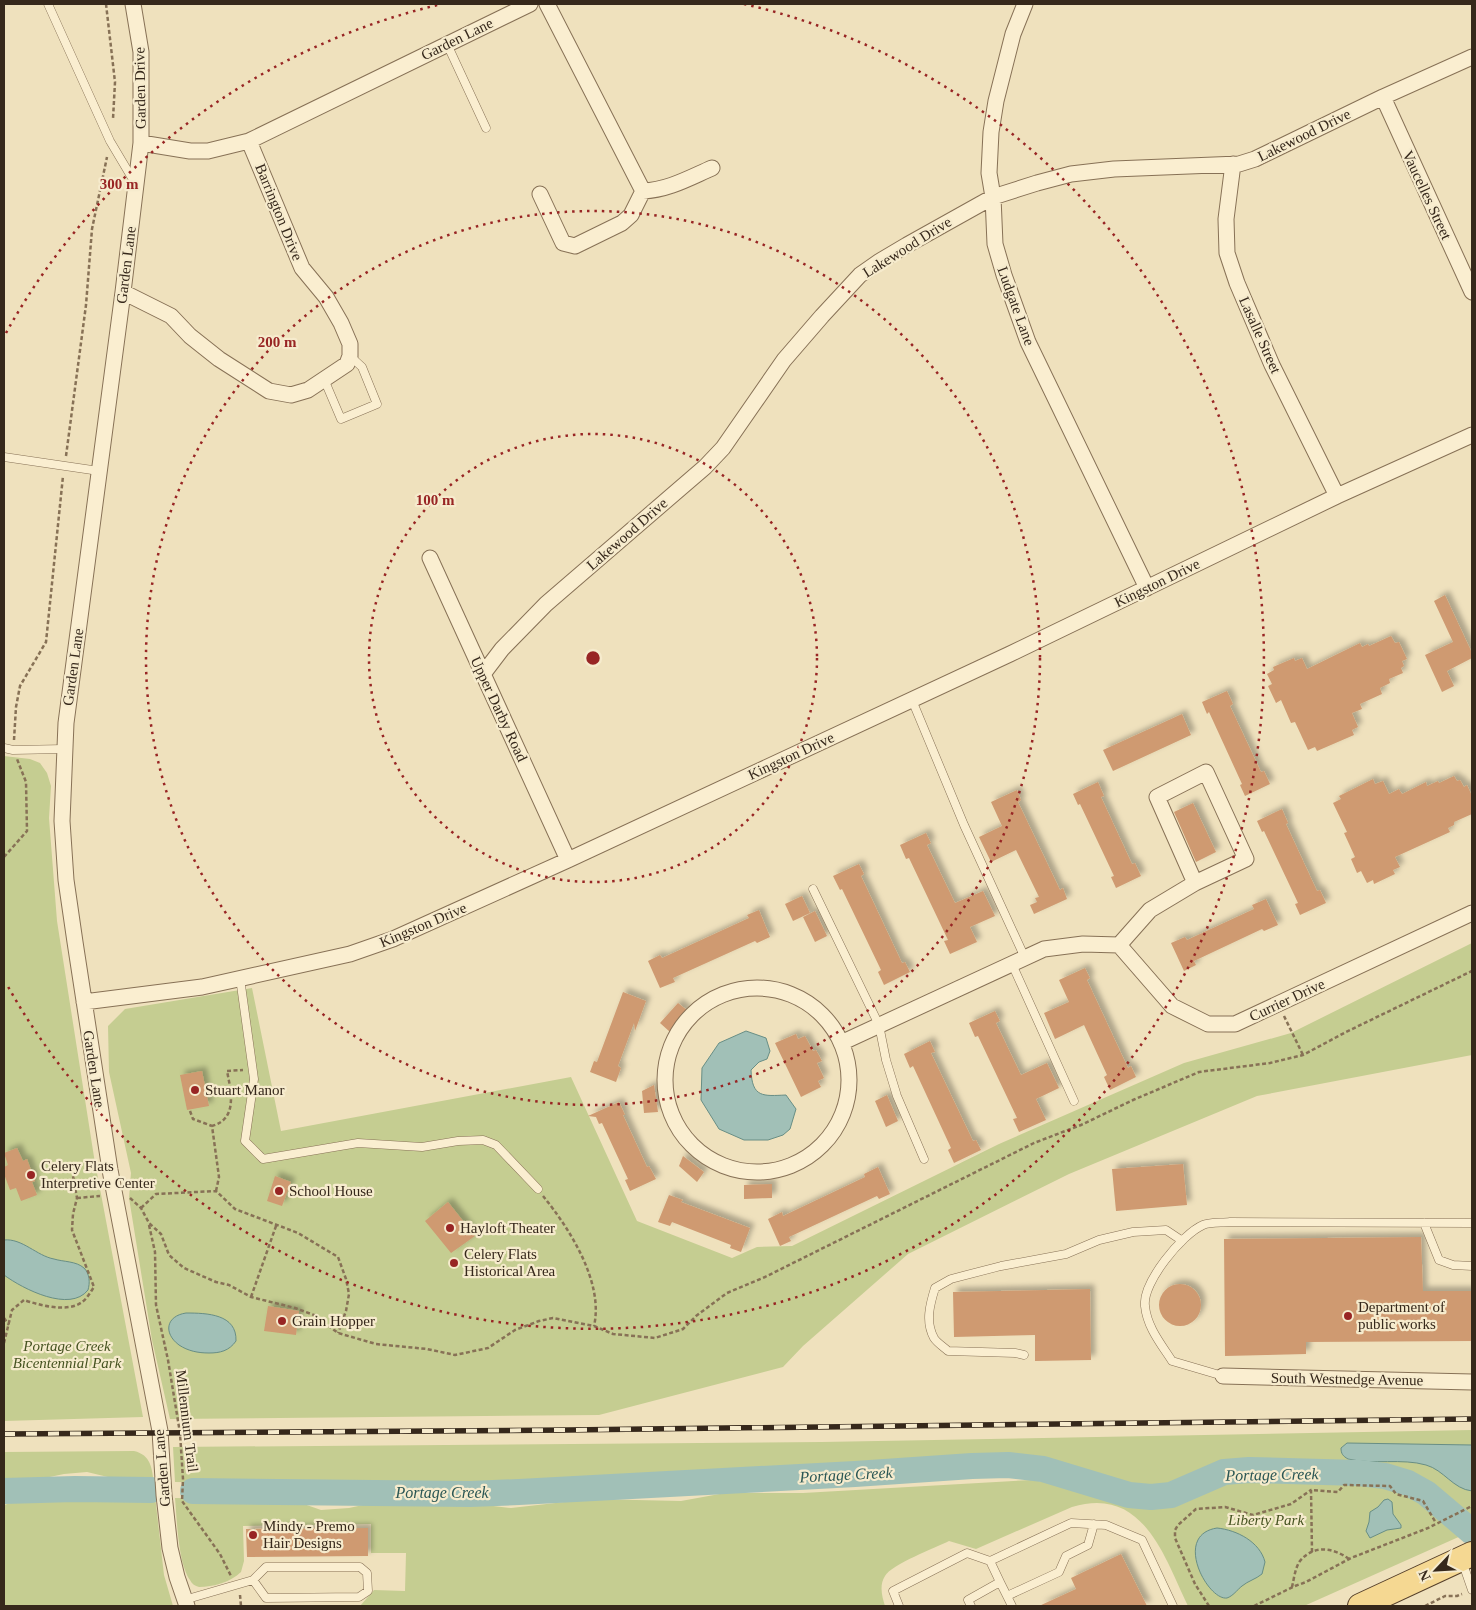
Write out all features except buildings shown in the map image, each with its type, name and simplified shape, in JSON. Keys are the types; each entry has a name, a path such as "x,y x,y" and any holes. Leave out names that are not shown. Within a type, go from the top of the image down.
{"main road":[{"path":"1365,1605 1468,1556"}],"street":[{"name":"Garden Drive","path":"134,4 141,52 141,143"},
{"name":"Garden Lane","path":"186,1603 170,1548 160,1431 110,1170 66,880 62,821 64,749 141,143 190,151 208,151 250,141 530,4"},
{"path":"547,4 643,191"},
{"name":"Ludgate Lane","path":"1025,4 1013,34 996,102 989,173 993,197 995,244 1016,312 1028,342 1147,588"},
{"name":"Lakewood Drive","path":"484,674 502,649 546,604 711,461 723,448 784,360 855,281 880,261 993,197 1036,183 1071,174 1114,169 1239,164 1255,159 1383,97 1472,57"},
{"name":"Vaucelles Street","path":"1383,97 1472,292"},
{"name":"Barrington Drive","path":"250,141 302,268 326,297 341,323 350,344 350,356"},
{"name":"Lasalle Street","path":"1233,164 1226,220 1227,252 1237,283 1272,365 1337,496"},
{"path":"643,191 656,191 670,187 712,168"},
{"path":"540,194 564,243 575,246 622,223 631,215 643,191"},
{"path":"123,292 171,316 190,336 269,391 291,395 308,390 348,364 350,356"},
{"name":"Kingston Drive","path":"84,1002 202,986 350,954 393,939 912,700 1337,496 1472,435"},
{"name":"Upper Darby Road","path":"430,558 568,860"},
{"path":"841,1043 1044,949 1083,944 1119,945 1150,910 1195,883 1246,859 1206,772 1157,797 1195,883"},
{"name":"Currier Drive","path":"1119,945 1172,1006 1208,1024 1235,1024 1472,913"},
{"path":"750,987 780,990 808,1002 830,1023 841,1043 849,1080 844,1110 830,1137 808,1158 780,1170 749,1172 719,1165 694,1148 675,1124 665,1094 665,1064 675,1035 694,1011 720,994 750,987"},
{"name":"South Westnedge Avenue","path":"1223,1376 1472,1382"}],"lane":[{"path":"48,4 110,140 136,185"},
{"path":"447,44 486,128"},
{"path":"324,379 341,419 377,404 362,367 350,356"},
{"path":"4,457 99,471"},
{"path":"912,700 1074,1101"},
{"path":"4,748 13,750 64,749"},
{"path":"813,889 879,1026 886,1060 897,1096 924,1159"},
{"path":"240,978 254,1079 246,1141 263,1159 358,1143 422,1148 483,1140 496,1145 538,1189"},
{"path":"1223,1376 1172,1361 1149,1324 1145,1304 1147,1288 1167,1256 1181,1240 1203,1225 1230,1222 1472,1223"},
{"path":"1424,1222 1439,1260 1453,1265 1472,1266"},
{"path":"1024,1355 1016,1353 948,1352 934,1338 929,1320 930,1303 935,1288 951,1279 1001,1266 1066,1254 1099,1240 1133,1232 1166,1230 1181,1240"},
{"path":"899,1606 893,1591 967,1553 990,1561 1071,1523 1106,1525 1142,1540 1173,1606"},
{"path":"1007,1596 1059,1572 1066,1556 1088,1545 1094,1524"},
{"path":"1468,1556 1472,1589"},
{"path":"990,1561 1012,1606"},
{"path":"186,1603 253,1580 266,1567 360,1567 367,1573 368,1591 359,1598 266,1598 253,1580"},
{"path":"970,1606 968,1600 1000,1582"}],"path":[{"path":"4,857 27,831 26,782 13,750 16,707 20,686 46,642 65,466 86,305 92,229"},
{"path":"276,1226 251,1296 314,1315 338,1333 376,1344 428,1349 455,1355 488,1348 515,1330 553,1318 594,1326 614,1334 655,1338 683,1329 696,1316 727,1293 765,1277 1034,1143 1081,1125 1200,1072 1270,1063 1303,1054 1472,971"},
{"path":"1278,1004 1303,1054"},
{"path":"190,1111 193,1119 212,1126 220,1124 229,1115 232,1095 228,1071 253,1069"},
{"path":"212,1126 218,1177 216,1191"},
{"path":"4,1343 12,1310 24,1300 44,1306 66,1307 82,1303 94,1287 72,1230 76,1198 73,1176"},
{"path":"538,1189 557,1213 578,1248 595,1289 597,1315 594,1326"},
{"path":"141,1208 156,1194 216,1191 236,1210 298,1233 338,1257 349,1294 338,1333"},
{"name":"Millennium Trail","path":"241,1606 240,1592 220,1554 182,1501 183,1479 180,1433 168,1360 156,1305 156,1252 149,1223 161,1234 170,1255 184,1268 216,1282 229,1285 251,1296"},
{"path":"4,1318 9,1325"},
{"path":"1209,1606 1195,1584 1175,1538 1175,1530 1178,1525 1196,1509 1225,1507 1253,1515 1291,1504 1311,1490 1338,1492 1344,1485 1390,1486 1396,1494 1424,1501 1436,1523"},
{"path":"1311,1490 1312,1552"},
{"path":"1254,1606 1306,1582 1350,1558 1428,1528 1472,1506"},
{"path":"1292,1587 1295,1572 1300,1562 1312,1552 1332,1549 1350,1558"},
{"path":"1425,1606 1445,1596 1457,1596 1472,1589"}],"green space":[{"name":"Portage Creek Bicentennial Park","path":"4,756 30,759 40,763 47,773 51,786 49,818 57,921 94,1157 143,1417 4,1421"},
{"name":"Portage Creek Bicentennial Park","path":"1472,943 1472,1055 1257,1096 1069,1174 908,1254 803,1346 783,1367 599,1415 170,1419 152,1340 129,1198 131,1173 109,1072 108,1026 125,1009 252,988 281,1131 571,1077 637,1221 732,1258 757,1247 792,1246 999,1144 1184,1063 1291,1033"},
{"name":"Liberty Park","path":"1472,1430 1472,1531 1304,1606 1188,1606 1170,1566 1148,1530 1134,1515 1117,1506 1096,1503 1072,1507 976,1549 949,1541 914,1557 896,1566 885,1576 882,1595 885,1606 360,1606 374,1590 405,1591 406,1553 371,1553 371,1524 243,1526 244,1561 241,1572 232,1579 222,1583 199,1587 191,1581 183,1563 175,1498 283,1500 301,1503 321,1510 349,1508 400,1499 468,1503 511,1508 591,1499 681,1501 725,1493 803,1493 1031,1480 1089,1488 1139,1504 1131,1487 1063,1465 1025,1458 981,1458 514,1486 175,1482 173,1447 822,1442"},
{"path":"134,1451 144,1456 150,1463 154,1484 133,1483 87,1472 64,1474 35,1480 4,1480 4,1452"},
{"path":"66,1493 155,1496 164,1575 173,1606 4,1606 4,1505 32,1497"}],"water":[{"path":"746,1031 766,1038 770,1051 767,1059 759,1062 751,1070 756,1090 765,1095 786,1095 796,1109 790,1129 783,1135 768,1140 744,1140 719,1129 701,1100 702,1068 719,1043"},
{"path":"4,1240 23,1244 48,1257 81,1266 86,1270 88,1276 88,1290 80,1297 59,1299 34,1292 12,1281 4,1275"},
{"path":"186,1313 211,1315 226,1320 232,1325 236,1341 224,1351 217,1353 197,1352 182,1347 174,1340 169,1326 174,1318"},
{"path":"1347,1443 1472,1445 1472,1491 1459,1487 1432,1467 1426,1465 1407,1462 1348,1459 1341,1450"},
{"path":"1388,1499 1392,1502 1393,1514 1401,1528 1387,1530 1370,1538 1366,1531 1370,1512 1384,1500"},
{"path":"1217,1528 1232,1531 1247,1538 1258,1549 1265,1562 1262,1574 1244,1584 1227,1598 1219,1596 1211,1589 1198,1567 1195,1554 1197,1542 1204,1533"}],"waterway":[{"name":"Portage Creek","path":"193,1491 470,1494 1008,1465 1043,1469 1129,1495 1151,1497 1171,1495 1224,1472 1249,1470 1359,1473 1385,1476 1408,1483 1426,1493 1472,1532"},
{"name":"Portage Creek","path":"4,1491 75,1489 151,1490"}],"railway":[{"path":"4,1434 568,1430 1472,1419"}],"place":[{"name":"Stuart Manor","path":"195,1090"},
{"name":"Celery Flats Interpretive Center","path":"31,1175"},
{"name":"School House","path":"279,1191"},
{"name":"Hayloft Theater","path":"450,1228"},
{"name":"Celery Flats Historical Area","path":"454,1263"},
{"name":"Department of public works","path":"1348,1316"},
{"name":"Grain Hopper","path":"282,1321"},
{"name":"Mindy - Premo Hair Designs","path":"253,1535"}]}
